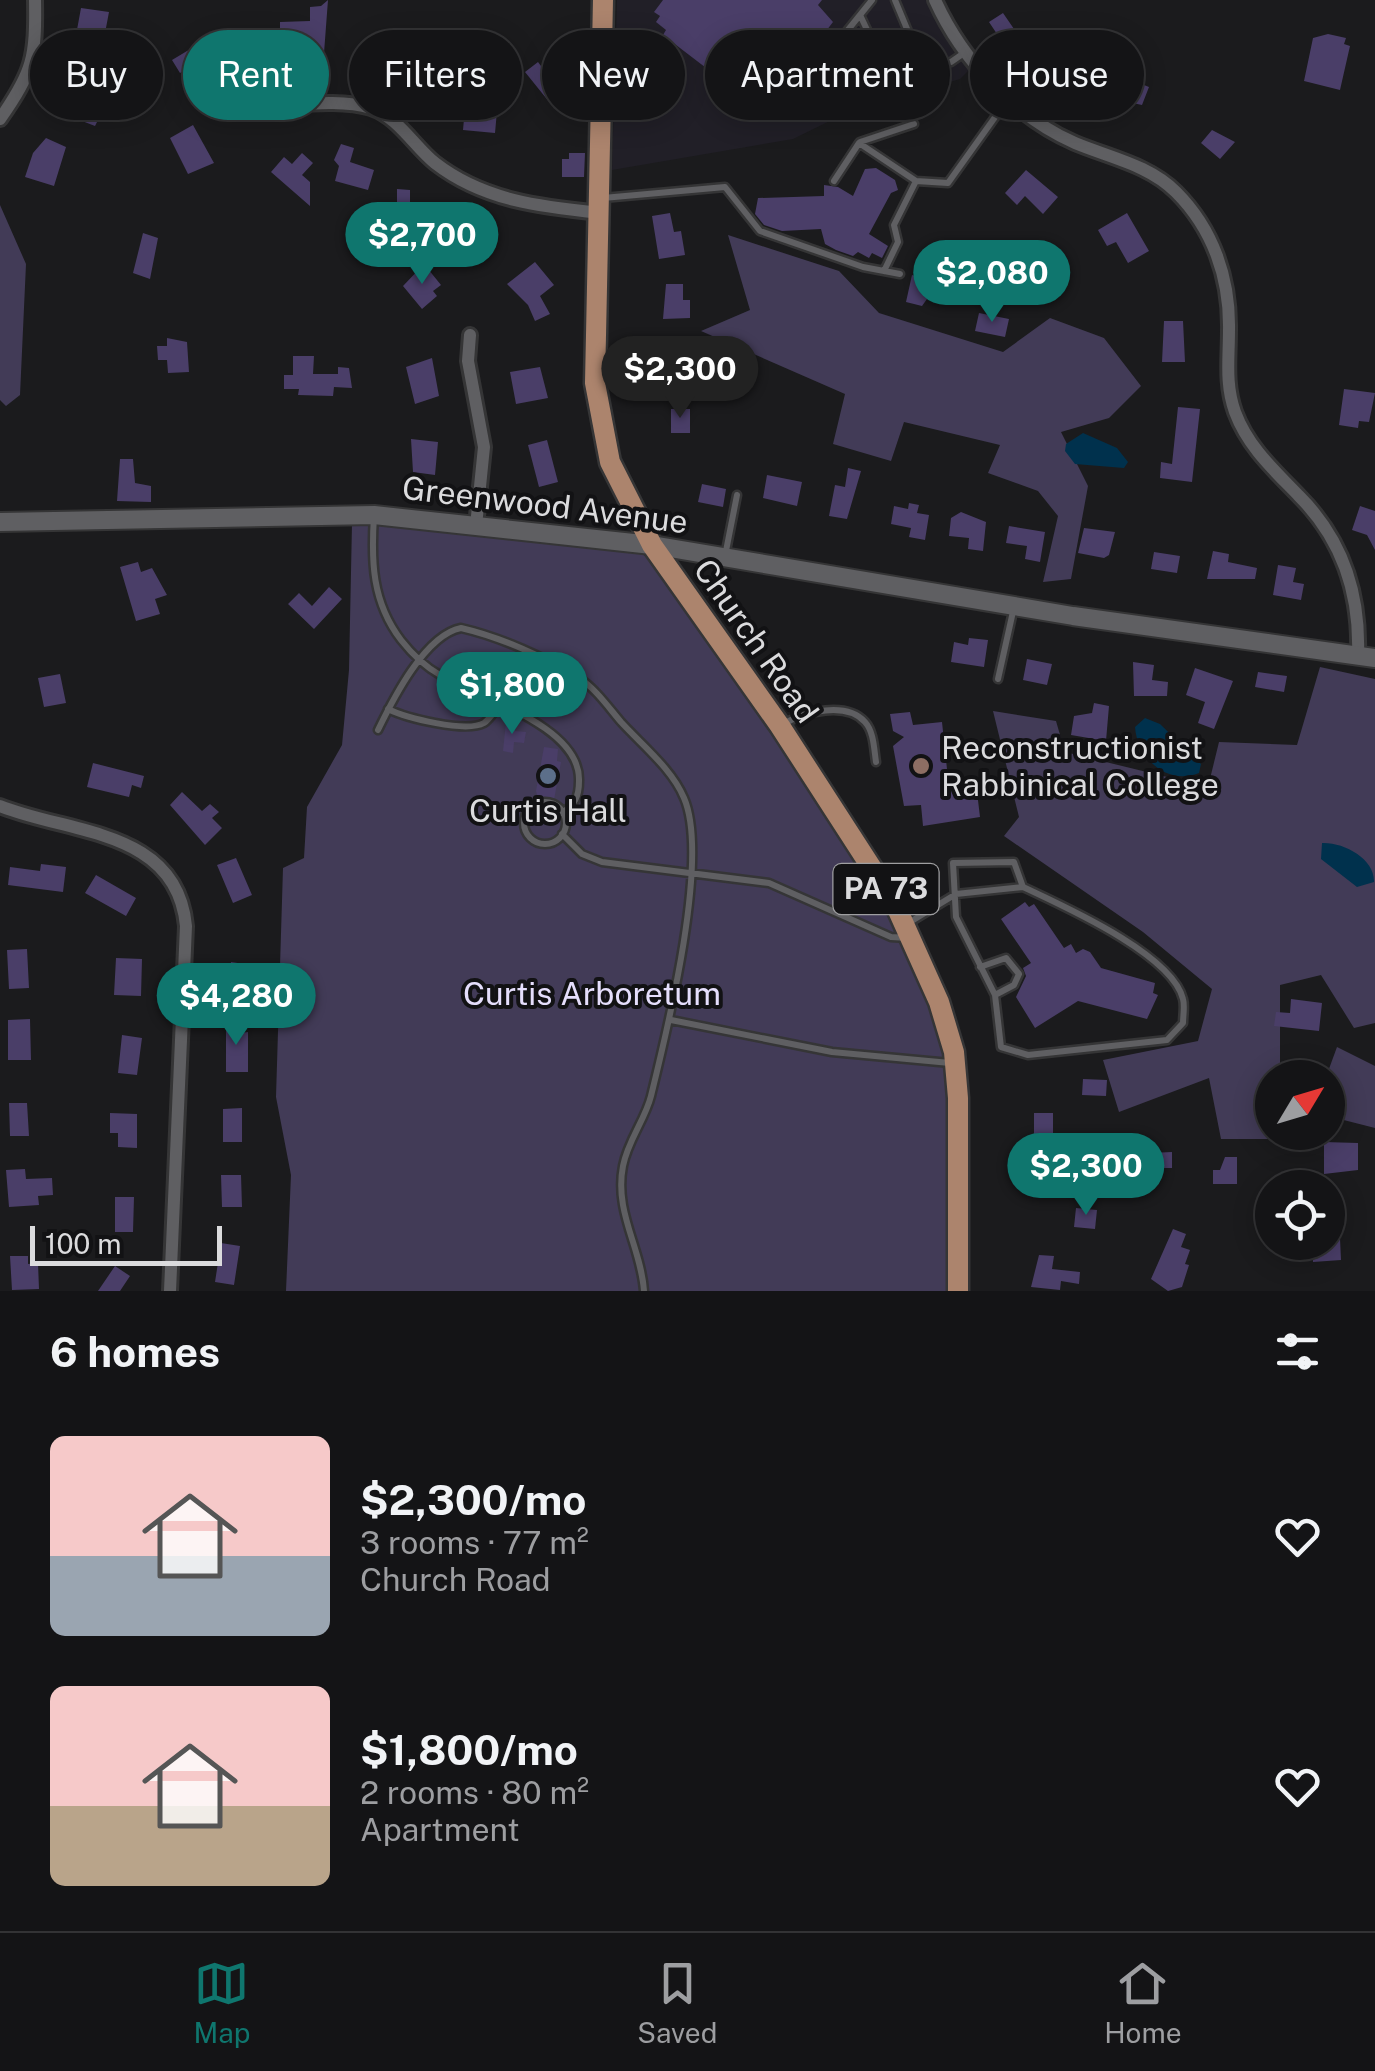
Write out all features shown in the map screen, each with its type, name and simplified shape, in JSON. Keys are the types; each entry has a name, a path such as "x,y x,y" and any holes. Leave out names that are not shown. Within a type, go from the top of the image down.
{"main road":[{"name":"Church Road","path":"604,0 595,383 610,462 652,545 780,726 908,932 939,1002 955,1064 958,1291"},
{"name":"Greenwood Avenue","path":"0,522 374,515 652,545 1015,606 1367,656"}],"street":[{"path":"0,118 28,78 36,41 35,0"},
{"path":"935,0 970,56"},
{"path":"329,107 368,108 389,118 447,172 474,187 530,204 601,205"},
{"path":"1034,120 1072,142 1152,173 1174,190 1204,228 1226,284 1230,327 1226,371 1236,413 1263,460 1303,500 1338,550 1355,599 1367,656"},
{"path":"470,335 468,361 484,447 476,526"},
{"path":"0,806 131,844 157,862 181,898 186,926 170,1291"}],"lane":[{"path":"848,30 872,0"},
{"path":"895,0 907,30"},
{"path":"860,15 867,30"},
{"path":"950,62 966,52"},
{"path":"859,142 916,182 948,183 993,120"},
{"path":"834,182 859,142 914,124"},
{"path":"884,271 898,242 894,225 916,182"},
{"path":"601,205 724,187 760,231 900,274"},
{"path":"725,557 737,495"},
{"path":"374,515 371,565 377,592 400,639 420,662 538,723 572,753 579,772 579,792 574,804 562,813"},
{"path":"998,680 1015,606"},
{"path":"378,730 388,708 420,662 443,634 461,628 494,638 582,680 683,794 692,820 690,873 670,1020 658,1055 650,1100 634,1126 620,1198 640,1260 644,1291"},
{"path":"388,708 408,719 474,726 485,722 500,705"},
{"path":"780,726 806,712 821,710 858,717 866,723 876,762"},
{"path":"562,834 552,843 539,843 528,836 524,824 528,811 539,804 552,804 562,813 562,834 582,854 602,862 794,890 891,936 908,932 956,894 1023,887 1145,954 1169,976 1183,998 1183,1023 1167,1040 1028,1055 1002,1048 994,995 956,918 956,894 954,863 1014,862 1023,887"},
{"path":"980,967 1006,958 1020,974 1014,985 994,995"},
{"path":"670,1020 832,1052 955,1064"}],"shaded area":[{"path":"617,0 930,0 943,30 705,30 705,120 832,120 793,139 612,170 613,120 685,120 685,30 616,30"},
{"path":"950,45 970,67 960,79 950,82"}],"green space":[{"path":"0,205 26,264 20,395 6,406 0,400"},
{"path":"728,235 839,271 879,313 1003,352 1050,318 1104,338 1141,386 1109,418 1061,432 1088,486 1071,579 1043,582 1058,516 1038,491 988,473 1000,445 904,422 891,461 833,444 845,394 701,331 750,310"},
{"name":"Curtis Arboretum","path":"352,523 639,551 650,560 778,744 894,921 934,1012 950,1087 949,1291 286,1291 291,1175 276,1097 283,868 304,858 307,807 342,745 349,670"},
{"path":"1320,667 1375,679 1375,1023 1354,1028 1321,975 1280,985 1280,1060 1255,1060 1255,1139 1221,1139 1209,1078 1119,1112 1103,1060 1198,1041 1212,989 1143,932 1004,836 1019,817 993,711 1056,721 1065,752 1208,787 1219,742 1297,745"},
{"path":"1337,1047 1375,1066 1375,1128 1345,1120 1345,1060 1332,1060"}],"water":[{"path":"1083,433 1117,448 1128,462 1124,468 1075,464 1065,451 1066,444"},
{"path":"1145,718 1160,724 1201,764 1199,773 1176,776 1148,759 1135,727"},
{"path":"1322,843 1340,845 1364,859 1374,882 1357,887 1321,859"}],"building":[{"path":"328,0 326,30 280,30 280,22 310,21 310,7 321,6"},
{"path":"663,0 822,0 818,5 833,22 827,30 705,30 705,67 685,52 685,30 666,30 656,22 660,16 654,12"},
{"path":"81,8 109,12 106,30 77,30"},
{"path":"1003,13 1015,30 994,30 989,22"},
{"path":"1328,34 1346,38 1344,44 1350,46 1340,90 1304,81 1313,38"},
{"path":"183,53 183,71 180,73 172,60"},
{"path":"538,62 542,67 542,93 525,72"},
{"path":"464,120 496,120 495,133 463,130"},
{"path":"193,125 214,163 188,174 170,138"},
{"path":"1212,130 1235,142 1220,159 1201,143"},
{"path":"46,138 66,147 54,186 25,177 33,153"},
{"path":"341,144 354,148 350,162 374,170 368,190 335,181 339,166 334,160"},
{"path":"302,153 313,163 302,175 310,182 310,206 271,172 284,157 292,164"},
{"path":"569,153 585,153 584,177 562,177 562,159 569,159"},
{"path":"876,168 895,180 898,190 891,193 869,234 888,246 882,258 872,253 869,258 858,252 853,256 825,244 821,229 782,231 764,225 755,214 758,198 824,196 824,185 838,187 853,196 865,169"},
{"path":"1026,170 1058,197 1043,214 1025,196 1017,205 1005,193"},
{"path":"397,189 410,190 410,206 429,208 423,228 389,228 389,208 397,209"},
{"path":"670,213 674,232 681,231 685,255 659,259 652,216"},
{"path":"1127,213 1149,251 1128,263 1116,242 1107,246 1098,230"},
{"path":"143,233 158,238 150,279 133,273"},
{"path":"535,262 554,285 540,296 550,314 535,321 528,305 507,284"},
{"path":"424,264 441,285 433,291 437,296 422,309 403,286"},
{"path":"912,275 937,282 933,301 927,299 922,306 906,302"},
{"path":"666,284 683,284 683,300 690,300 690,318 663,319"},
{"path":"979,313 1009,319 1005,337 975,331"},
{"path":"1164,321 1183,321 1185,362 1162,362"},
{"path":"167,338 187,342 189,372 168,373 167,360 158,360 157,346 167,346"},
{"path":"680,342 722,357 710,379 671,358"},
{"path":"293,356 314,356 313,374 338,374 338,367 349,368 352,388 334,387 333,396 298,395 299,389 284,389 284,375 293,375"},
{"path":"432,358 439,396 415,404 406,367"},
{"path":"540,367 548,398 516,404 510,372"},
{"path":"1344,389 1375,393 1369,422 1359,421 1358,428 1339,425"},
{"path":"1178,407 1200,409 1192,482 1160,478 1161,462 1172,464"},
{"path":"671,409 690,409 690,433 671,433"},
{"path":"411,439 438,442 435,475 413,472"},
{"path":"547,440 558,482 539,487 528,445"},
{"path":"120,459 133,459 135,483 151,486 151,502 117,501"},
{"path":"848,468 861,471 847,519 829,516 835,485 845,487"},
{"path":"767,475 802,482 797,506 763,498"},
{"path":"702,484 726,489 723,507 698,502"},
{"path":"909,503 919,505 917,513 929,515 925,540 909,537 911,528 891,524 894,506 908,509"},
{"path":"1360,506 1375,511 1375,550 1367,535 1352,530"},
{"path":"961,512 986,522 983,551 968,549 969,538 949,536 951,518"},
{"path":"1009,526 1045,532 1040,562 1025,559 1027,546 1006,543"},
{"path":"1084,528 1115,532 1109,555 1104,558 1078,553"},
{"path":"1213,551 1229,554 1228,562 1257,568 1255,579 1207,579"},
{"path":"1154,552 1180,556 1177,573 1151,569"},
{"path":"138,562 141,572 152,568 167,595 155,599 160,614 136,621 120,567"},
{"path":"1278,565 1296,568 1293,582 1304,584 1301,600 1273,595"},
{"path":"329,587 342,599 314,629 288,604 299,593 312,606"},
{"path":"969,638 988,640 984,667 951,662 954,642 968,645"},
{"path":"1027,659 1052,664 1047,685 1023,680"},
{"path":"1133,662 1154,665 1152,680 1168,682 1167,696 1134,696"},
{"path":"1195,668 1233,681 1214,729 1198,723 1205,702 1186,695"},
{"path":"1258,672 1287,676 1284,692 1255,687"},
{"path":"60,674 66,703 44,707 38,678"},
{"path":"1094,703 1109,706 1106,741 1071,735 1074,716 1092,713"},
{"name":"Reconstructionist Rabbinical College","path":"910,712 913,725 942,722 949,788 977,792 980,817 923,826 921,805 904,806 893,746 904,737 893,731 890,714"},
{"path":"506,722 516,723 515,731 526,732 524,743 514,742 513,753 503,751"},
{"name":"Curtis Hall","path":"544,747 558,749 557,761 561,762 554,800 538,798 536,791"},
{"path":"93,763 144,776 141,788 132,785 129,797 87,787"},
{"path":"182,792 202,811 210,804 219,812 212,818 222,828 205,845 170,805"},
{"path":"236,858 252,895 233,903 217,865"},
{"path":"41,864 66,867 63,892 8,885 10,867 40,871"},
{"path":"96,875 136,898 126,916 85,893"},
{"path":"1025,902 1029,907 1034,904 1064,948 1071,944 1076,953 1083,949 1090,952 1101,968 1155,983 1153,993 1158,995 1147,1019 1078,1001 1035,1028 1016,997 1026,976 1023,968 1031,963 1001,919"},
{"path":"27,949 29,988 9,989 7,950"},
{"path":"116,958 142,959 141,996 114,995"},
{"path":"231,962 251,965 248,991 228,989"},
{"path":"1291,999 1322,1003 1319,1031 1274,1026 1276,1012 1290,1013"},
{"path":"30,1019 31,1060 8,1060 8,1020"},
{"path":"226,1022 241,1022 241,1033 248,1032 248,1072 226,1072"},
{"path":"122,1035 142,1038 137,1075 118,1073"},
{"path":"1083,1079 1107,1080 1106,1096 1082,1095"},
{"path":"9,1103 27,1103 29,1136 10,1136"},
{"path":"242,1108 242,1142 223,1142 223,1109"},
{"path":"110,1113 137,1114 137,1148 118,1147 118,1133 110,1133"},
{"path":"1034,1113 1053,1113 1053,1134 1064,1134 1064,1147 1034,1147"},
{"path":"1345,1143 1358,1143 1358,1170 1324,1170 1324,1150 1345,1150"},
{"path":"1172,1152 1172,1168 1150,1168 1150,1153"},
{"path":"1225,1157 1237,1157 1237,1184 1213,1184 1213,1170 1220,1170"},
{"path":"25,1169 26,1179 52,1178 53,1195 38,1196 39,1205 9,1207 6,1170"},
{"path":"221,1175 241,1175 242,1207 222,1207"},
{"path":"115,1197 134,1197 133,1232 115,1232"},
{"path":"1076,1208 1097,1210 1095,1229 1074,1227"},
{"path":"1173,1229 1186,1234 1181,1247 1190,1250 1185,1264 1189,1265 1182,1287 1168,1291 1151,1279"},
{"path":"221,1243 240,1246 234,1285 215,1282"},
{"path":"1039,1255 1054,1256 1052,1269 1080,1272 1079,1284 1061,1281 1060,1290 1031,1287"},
{"path":"10,1256 28,1256 28,1264 38,1263 39,1289 12,1290"},
{"path":"115,1266 130,1276 120,1291 98,1291"}],"place":[{"name":"Reconstructionist Rabbinical College","path":"921,766"},
{"name":"Curtis Hall","path":"548,776"}]}
